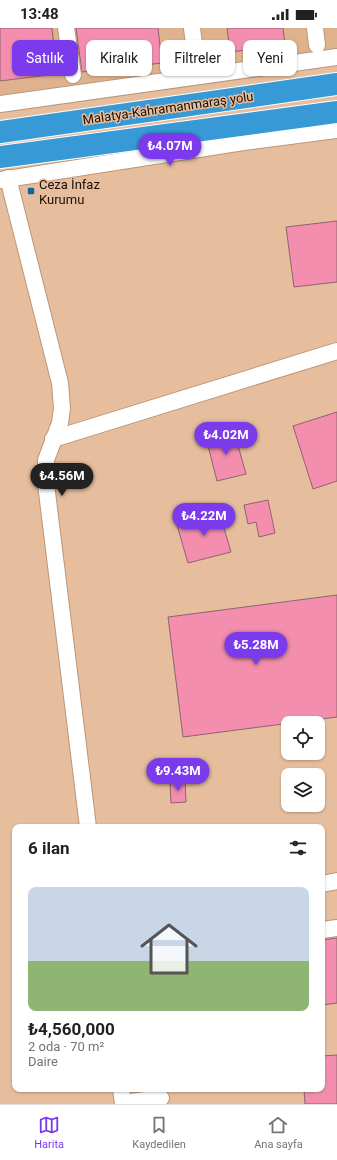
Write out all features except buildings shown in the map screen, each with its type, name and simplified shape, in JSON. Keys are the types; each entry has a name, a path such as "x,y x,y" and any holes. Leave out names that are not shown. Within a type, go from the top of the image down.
{"highway":[{"name":"Malatya-Kahramanmaraş yolu","path":"0,132 337,84"},
{"path":"0,157 337,112"}],"street":[{"path":"66,28 68,40"},
{"path":"192,28 193,40"},
{"path":"315,28 317,45"},
{"path":"0,104 337,57"},
{"path":"88,824 46,484 46,460 60,423 62,408 60,383 4,179 237,143 337,130"},
{"path":"53,439 337,351"},
{"path":"325,884 337,882"},
{"path":"325,930 337,928"},
{"path":"122,1099 161,1097"}],"shaded area":[{"path":"0,28 337,28 337,49 297,54 297,40 243,40 243,62 235,63 235,40 160,40 160,73 152,74 152,40 86,40 86,76 139,76 0,95"}],"place":[{"name":"Ceza İnfaz Kurumu","path":"31,191"}]}
